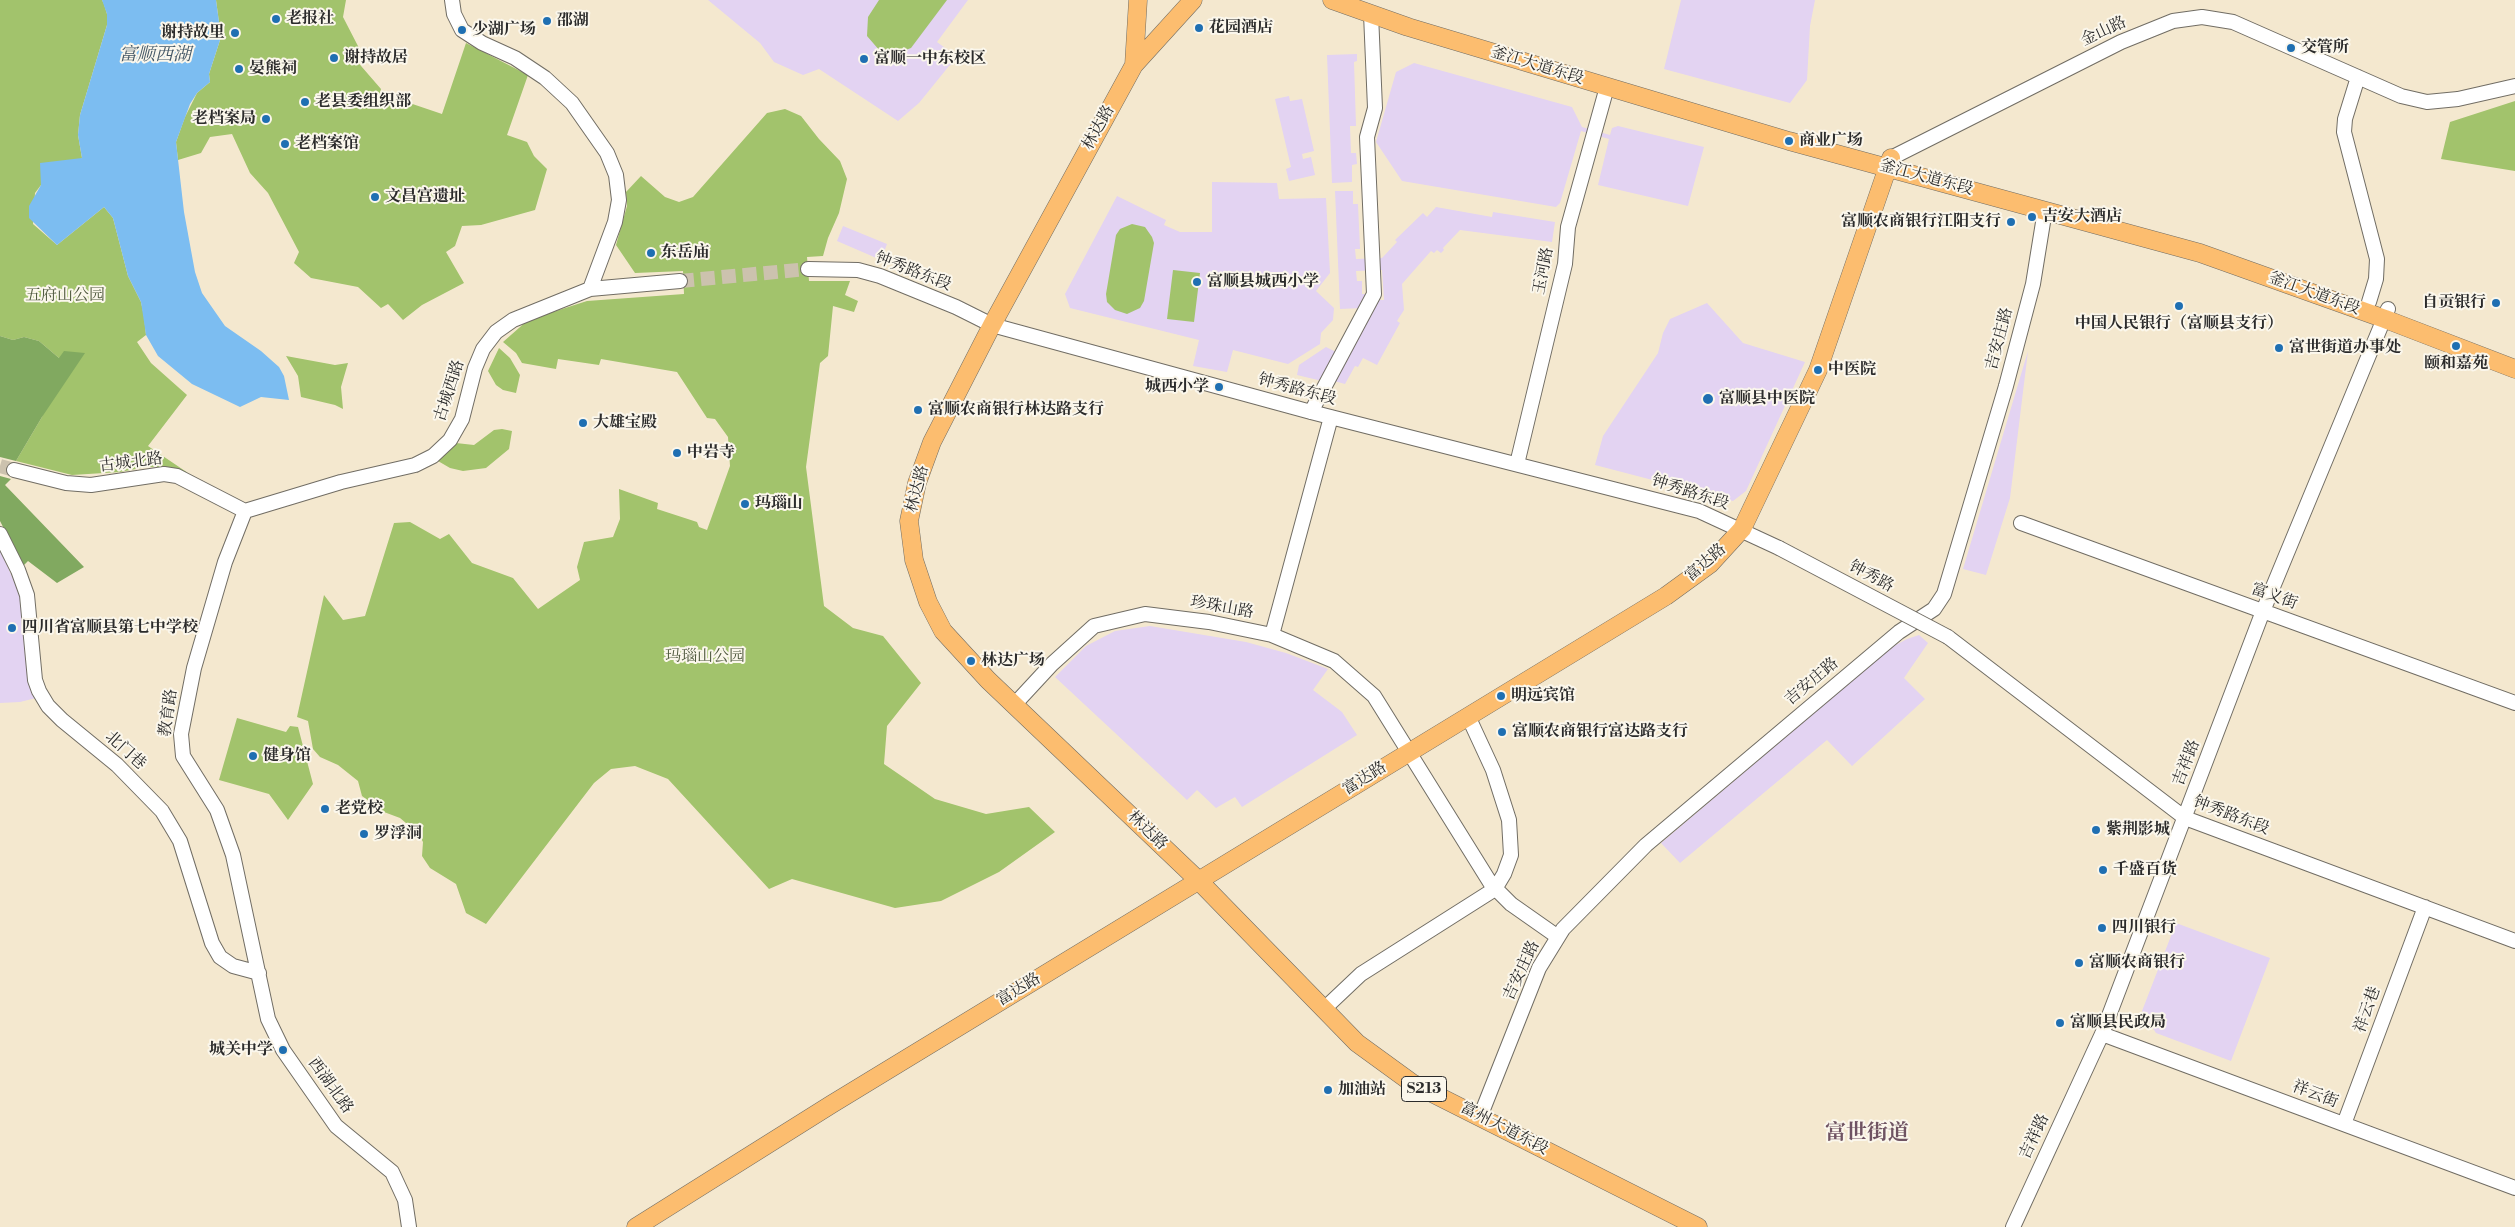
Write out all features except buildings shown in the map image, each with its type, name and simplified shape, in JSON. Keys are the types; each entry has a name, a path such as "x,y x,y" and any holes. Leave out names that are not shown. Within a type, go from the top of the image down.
{"main road":[{"path":"1134,65 1138,0"},
{"path":"1134,65 1193,0"},
{"name":"釜江大道东段","path":"1332,0 1408,27 1608,86 1889,163 2203,244 2369,302 2386,314 2515,369"},
{"name":"釜江大道东段","path":"1356,0 1411,20 2045,210 2200,253 2515,358"},
{"name":"林达路","path":"1134,65 992,325 932,442 917,482 910,521 914,560 928,602 943,631 1014,704 1199,881"},
{"name":"富达路","path":"636,1227 832,1104 1666,596 1710,564 1742,529 1818,370 1889,163"},
{"name":"富州大道东段","path":"1199,881 1357,1043 1412,1083 1698,1227"}],"street":[{"path":"452,0 454,14 462,30 482,43 515,58 545,78 572,103 591,127 607,153 616,175 620,200 615,222 590,289"},
{"path":"1311,412 1374,294 1367,137 1375,108 1371,14"},
{"name":"金山路","path":"1889,163 2121,42 2173,21 2202,17 2233,22 2401,96 2428,102 2458,99 2515,86"},
{"path":"2358,77 2344,132 2377,260 2376,279 2369,302"},
{"name":"玉河路","path":"1517,464 1566,264 1568,227 1608,86"},
{"name":"吉安庄路","path":"1480,1117 1539,968 1563,929 1646,845 1899,632 1934,609 1944,594 2006,386 2033,284 2045,210"},
{"name":"钟秀路东段","path":"808,269 858,270 880,276 956,307 992,325 1311,412 1699,511 1742,529 1779,548"},
{"name":"古城西路","path":"245,511 341,482 415,464 433,456 450,440 462,420 475,368 483,349 496,332 513,320 590,289 680,281"},
{"name":"吉祥路","path":"2013,1227 2102,1034 2263,611 2386,314"},
{"path":"1272,635 1331,417"},
{"name":"古城北路","path":"14,470 66,483 92,485 164,474 178,476 245,511"},
{"name":"教育路","path":"245,511 206,621 194,668 181,734 183,756 217,810 233,855 259,973"},
{"name":"富义街","path":"2020,523 2515,703"},
{"name":"北门巷","path":"0,534 18,570 27,595 35,680 39,691 48,706 62,720 117,765 162,811 180,841 212,943 220,957 233,966 259,973"},
{"name":"钟秀路","path":"1779,548 1948,637"},
{"name":"珍珠山路","path":"1014,704 1052,664 1094,626 1145,614 1209,622 1272,635 1334,661 1374,696 1495,888 1511,904 1558,937"},
{"name":"钟秀路东段","path":"1948,637 2185,818 2515,941"},
{"path":"1324,1009 1361,974 1495,888 1504,874 1511,855 1509,820 1493,770 1468,716"},
{"name":"祥云巷","path":"2344,1124 2425,907"},
{"name":"西湖北路","path":"259,973 268,1018 283,1050 336,1126 392,1172 405,1200 409,1227"},
{"name":"祥云街","path":"2102,1034 2515,1188"}],"shaded area":[{"name":"富顺一中东校区","path":"708,0 968,0 937,42 956,56 956,62 949,66 919,103 898,121 819,69 803,75 774,62 760,43"},
{"name":"商业广场","path":"1681,0 1815,0 1810,26 1807,80 1790,103 1664,69"},
{"path":"1357,54 1357,61 1354,62 1356,126 1350,126 1351,153 1356,153 1357,164 1352,165 1352,182 1332,183 1327,55"},
{"path":"1414,63 1572,107 1582,127 1610,135 1612,128 1618,126 1704,147 1688,206 1598,185 1609,139 1581,131 1560,203 1556,207 1402,181 1376,142 1396,72"},
{"path":"1289,96 1290,101 1302,99 1314,151 1302,154 1303,159 1311,157 1315,175 1289,181 1286,169 1291,167 1275,99"},
{"name":"富顺县城西小学","path":"1212,182 1277,183 1279,199 1326,198 1330,273 1316,291 1334,308 1333,320 1321,333 1320,344 1288,364 1233,350 1227,372 1193,366 1199,340 1070,308 1065,294 1117,196 1166,220 1164,225 1180,232 1212,232"},
{"path":"1335,191 1353,191 1353,204 1358,204 1360,249 1355,249 1356,259 1382,258 1397,242 1395,240 1423,213 1427,217 1436,207 1492,217 1493,212 1555,222 1552,242 1460,230 1443,248 1444,250 1441,253 1437,250 1434,253 1431,251 1402,284 1404,310 1397,321 1400,323 1377,365 1363,358 1358,367 1355,366 1345,384 1334,381 1379,300 1384,300 1382,270 1356,271 1357,281 1362,281 1362,294 1366,294 1363,308 1340,309"},
{"path":"843,226 887,244 881,260 837,241"},
{"name":"富顺县中医院","path":"1707,303 1743,343 1805,362 1746,491 1733,501 1595,465 1603,436 1658,353 1663,333 1670,319"},
{"path":"1326,347 1338,353 1322,381 1297,375 1299,365"},
{"path":"2028,351 2010,498 1986,575 1963,569"},
{"name":"四川省富顺县第七中学校","path":"0,549 20,595 27,670 36,698 20,702 0,703"},
{"path":"1150,626 1246,642 1286,653 1328,669 1313,690 1342,712 1357,735 1242,807 1235,797 1216,808 1197,790 1187,800 1055,677 1086,646 1115,631"},
{"path":"1919,635 1928,643 1904,678 1925,699 1852,766 1827,740 1680,863 1661,843 1892,647"},
{"path":"2176,923 2270,958 2231,1061 2156,1033 2142,1011"}],"green space":[{"name":"五府山公园","path":"0,0 102,0 104,4 107,14 107,25 80,115 78,135 82,158 41,185 35,193 33,224 57,245 104,207 113,218 128,276 141,302 144,316 146,335 137,342 151,363 187,395 148,446 188,473 168,467 146,467 120,472 72,475 16,461 42,417 59,358 39,341 24,337 13,340 0,336"},
{"path":"216,0 346,0 343,17 359,48 355,59 381,89 380,93 442,114 466,43 528,75 507,135 527,142 534,156 547,169 535,210 481,225 462,226 455,246 446,252 464,283 422,305 403,320 388,304 381,308 358,287 311,278 294,263 299,252 268,193 250,173 232,134 210,137 201,153 178,160 176,142 185,117 197,93 210,82 209,74 221,37"},
{"path":"879,0 947,0 911,48 893,55 880,51 867,36 868,17"},
{"path":"2515,101 2515,171 2441,159 2450,122"},
{"name":"玛瑙山公园","path":"785,109 801,116 840,161 847,179 839,213 828,238 823,256 807,257 809,281 850,281 845,295 858,301 854,312 833,306 828,356 820,363 806,467 824,606 853,628 883,636 921,683 887,726 884,764 935,799 986,814 1029,807 1055,832 999,872 941,901 895,908 792,879 769,889 668,779 635,766 611,769 594,783 486,924 466,913 456,884 430,868 422,856 423,842 418,833 400,818 384,812 362,796 358,781 338,765 320,757 313,749 308,721 297,717 324,595 343,620 365,616 394,523 410,522 440,539 449,534 472,563 513,578 538,609 580,580 577,567 584,542 613,537 620,519 619,489 658,503 657,509 697,522 699,527 707,530 730,466 728,437 715,419 707,418 677,372 601,359 599,365 558,359 556,369 522,363 516,353 503,342 528,320 587,301 684,294 683,271 635,273 616,245 627,206 626,192 641,176 665,197 679,202 693,197 767,113"},
{"path":"1132,224 1145,227 1154,243 1144,301 1140,308 1127,314 1115,310 1107,302 1106,294 1116,235 1120,229"},
{"path":"1173,270 1200,273 1194,322 1167,319"},
{"path":"0,336 13,340 24,337 39,341 59,358 64,351 85,353 42,417 16,461 0,457"},
{"path":"499,348 510,358 520,375 516,393 503,390 496,385 488,371"},
{"path":"286,356 335,365 348,363 341,387 343,409 335,405 301,397 298,376"},
{"path":"494,430 512,431 509,449 486,468 463,471 450,468 438,461 456,443 474,445"},
{"path":"0,476 11,479 5,485 84,567 57,583 28,561 23,566 0,521"},
{"path":"237,718 286,732 290,726 298,727 313,784 288,820 269,794 219,780"}],"water":[{"name":"富顺西湖","path":"102,0 216,0 221,37 209,74 210,82 197,93 190,104 176,142 184,212 195,272 202,293 225,326 261,351 279,367 284,376 289,400 261,397 240,407 192,384 158,356 146,335 141,302 128,276 113,218 104,207 57,245 29,218 29,206 41,185 40,163 82,158 78,135 80,115 107,25 107,14"}],"tunnel":[{"path":"680,281 808,269"},
{"path":"0,466 14,470"}],"place":[{"name":"老报社","path":"276,19"},
{"name":"邵湖","path":"547,21"},
{"name":"花园酒店","path":"1199,28"},
{"name":"少湖广场","path":"462,30"},
{"name":"谢持故里","path":"235,33"},
{"name":"交管所","path":"2291,48"},
{"name":"谢持故居","path":"334,58"},
{"name":"富顺一中东校区","path":"864,59"},
{"name":"晏熊祠","path":"239,69"},
{"name":"老县委组织部","path":"305,102"},
{"name":"老档案局","path":"266,119"},
{"name":"商业广场","path":"1789,141"},
{"name":"老档案馆","path":"285,144"},
{"name":"文昌宫遗址","path":"375,197"},
{"name":"吉安大酒店","path":"2032,217"},
{"name":"富顺农商银行江阳支行","path":"2011,222"},
{"name":"东岳庙","path":"651,253"},
{"name":"富顺县城西小学","path":"1197,282"},
{"name":"自贡银行","path":"2496,303"},
{"name":"中国人民银行（富顺县支行）","path":"2179,306"},
{"name":"颐和嘉苑","path":"2456,346"},
{"name":"富世街道办事处","path":"2279,348"},
{"name":"中医院","path":"1818,370"},
{"name":"城西小学","path":"1219,387"},
{"name":"富顺县中医院","path":"1708,399"},
{"name":"富顺农商银行林达路支行","path":"918,410"},
{"name":"大雄宝殿","path":"583,423"},
{"name":"中岩寺","path":"677,453"},
{"name":"玛瑙山","path":"745,504"},
{"name":"四川省富顺县第七中学校","path":"12,628"},
{"name":"林达广场","path":"971,661"},
{"name":"明远宾馆","path":"1501,696"},
{"name":"富顺农商银行富达路支行","path":"1502,732"},
{"name":"健身馆","path":"253,756"},
{"name":"老党校","path":"325,809"},
{"name":"紫荆影城","path":"2096,830"},
{"name":"罗浮洞","path":"364,834"},
{"name":"千盛百货","path":"2103,870"},
{"name":"四川银行","path":"2102,928"},
{"name":"富顺农商银行","path":"2079,963"},
{"name":"富顺县民政局","path":"2060,1023"},
{"name":"城关中学","path":"283,1050"},
{"name":"加油站","path":"1328,1090"}],"district":[{"name":"富世街道","path":"1867,1134"}]}
